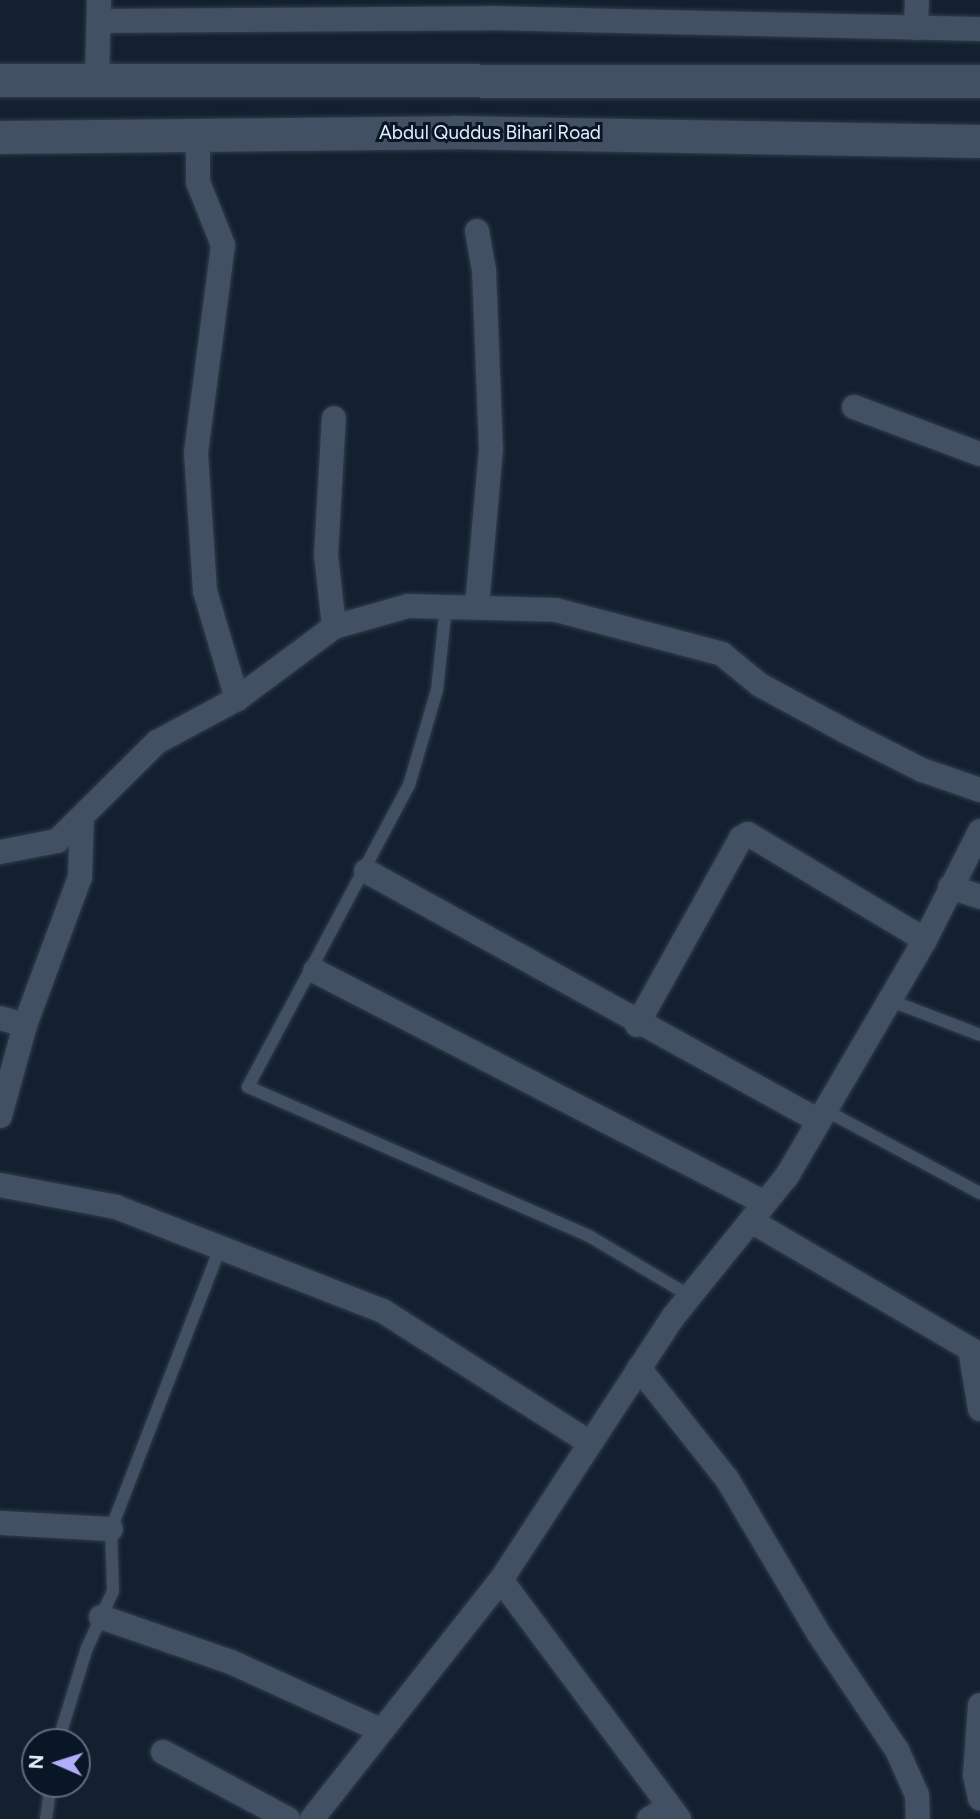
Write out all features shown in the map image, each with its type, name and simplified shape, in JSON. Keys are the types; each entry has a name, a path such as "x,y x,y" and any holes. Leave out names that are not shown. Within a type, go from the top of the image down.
{"main road":[{"path":"0,80 980,81"},
{"name":"Abdul Quddus Bihari Road","path":"0,136 456,131 980,141"}],"street":[{"path":"916,28 917,0"},
{"path":"97,80 99,10 491,9 980,29"},
{"path":"198,134 198,182 223,245 196,452 205,591 237,699"},
{"path":"477,231 484,269 491,423 477,605"},
{"path":"854,407 980,454"},
{"path":"334,418 326,555 334,627"},
{"path":"0,852 57,841 156,742 237,699 334,627 408,606 477,605 556,610 722,654 760,685 845,731 922,770 980,790"},
{"path":"0,1116 26,1025 80,877 82,817"},
{"path":"323,1814 380,1730 501,1580 639,1367 690,1296 758,1212 822,1115 925,940 980,831"},
{"path":"637,1025 741,838 748,834 925,940"},
{"path":"366,871 637,1025 822,1115"},
{"path":"950,887 980,897"},
{"path":"315,971 758,1212 975,1352 980,1409"},
{"path":"0,1018 26,1025"},
{"path":"0,1185 116,1208 221,1244 383,1311 589,1442"},
{"path":"639,1367 727,1479 819,1634 897,1750 917,1795 918,1819"},
{"path":"0,1524 111,1529"},
{"path":"501,1580 666,1815"},
{"path":"101,1617 231,1662 380,1730"},
{"path":"980,1705 975,1775 980,1798"},
{"path":"163,1752 288,1819"}],"lane":[{"path":"446,606 437,690 409,785 315,971 248,1087 589,1236 690,1296"},
{"path":"889,1000 980,1035"},
{"path":"822,1115 980,1193"},
{"path":"63,1728 101,1617 113,1591 111,1529 221,1244"},
{"path":"46,1819 49,1798"}]}
